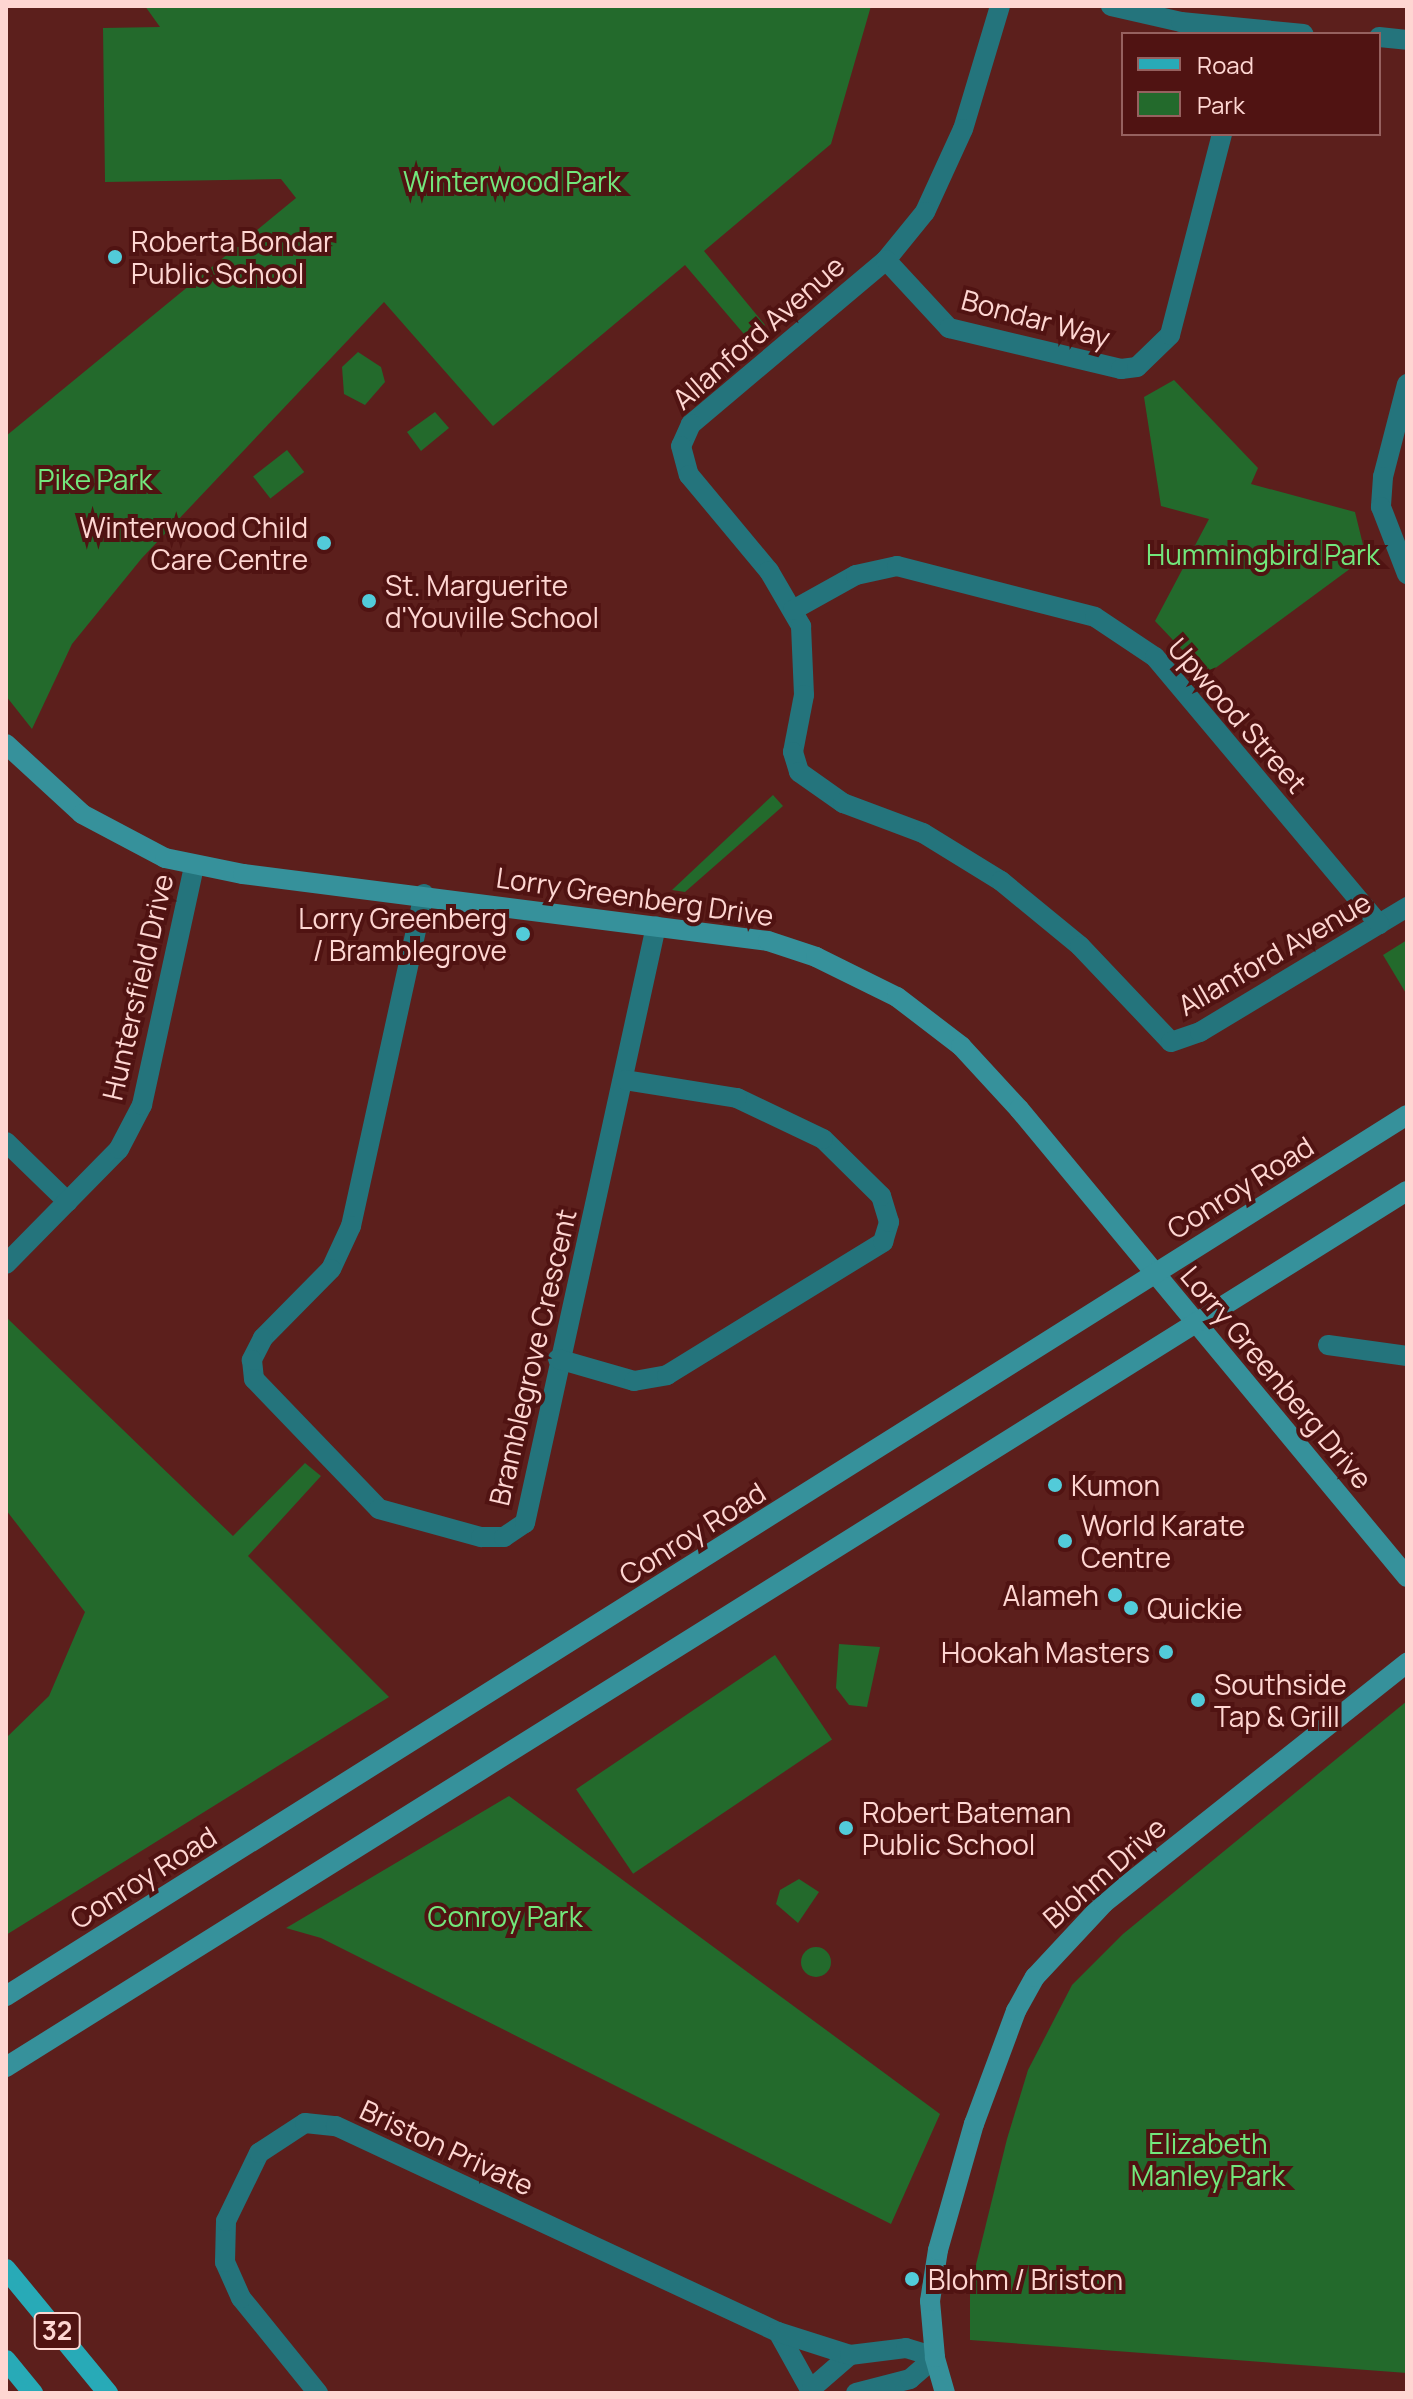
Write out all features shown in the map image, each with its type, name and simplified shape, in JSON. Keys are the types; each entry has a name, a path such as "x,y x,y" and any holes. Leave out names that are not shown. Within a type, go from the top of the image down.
{"main road":[{"name":"Lorry Greenberg Drive","path":"6,744 82,814 165,858 194,866 768,941 816,957 897,997 961,1046 1407,1577"},
{"name":"Conroy Road","path":"6,1996 1407,1115"},
{"path":"6,2067 1407,1191"},
{"name":"Blohm Drive","path":"945,2393 935,2357 930,2301 938,2250 974,2124 1016,2011 1035,1977 1104,1903 1407,1663"},
{"name":"32","path":"6,2269 108,2393"},
{"name":"32","path":"6,2360 33,2393"}],"street":[{"name":"Allanford Avenue","path":"1000,6 948,168 925,212 886,260 814,316 684,435 681,446 689,475 769,571 793,610 806,648 804,695 793,752 799,772 843,803 923,833 1001,881 1080,946 1171,1042 1200,1032 1407,907"},
{"path":"1111,6 1243,32"},
{"path":"1381,37 1407,40"},
{"name":"Bondar Way","path":"886,260 949,328 1121,369 1137,367 1170,335 1221,136"},
{"path":"1407,384 1383,477 1381,507 1407,574"},
{"name":"Upwood Street","path":"793,610 856,575 897,566 1095,617 1155,657 1379,924"},
{"name":"Huntersfield Drive","path":"6,1264 119,1149 142,1105 194,866"},
{"name":"Bramblegrove Crescent","path":"424,894 351,1226 331,1269 263,1338 252,1360 254,1379 379,1509 481,1537 504,1537 525,1523 558,1359 625,1080 656,926"},
{"path":"558,1359 634,1381 667,1375 883,1242 889,1222 881,1196 823,1139 737,1098 625,1080"},
{"path":"6,1142 68,1202"},
{"path":"1328,1345 1407,1356"},
{"name":"Briston Private","path":"318,2393 241,2298 225,2262 226,2221 259,2153 305,2123 336,2126 778,2332 850,2355 906,2348 935,2357"},
{"path":"778,2332 812,2390 850,2355"},
{"path":"856,2393 910,2379 935,2357"}],"green space":[{"name":"Winterwood Park","path":"145,6 871,6 831,144 704,251 765,325 749,340 685,265 493,426 384,302 142,558 72,644 32,729 6,696 6,436 296,198 281,179 105,182 103,28 160,27"},
{"path":"358,352 381,367 385,382 365,405 344,394 342,367"},
{"name":"Hummingbird Park","path":"1174,380 1258,468 1251,484 1355,512 1366,557 1206,675 1155,621 1209,519 1161,506 1144,397"},
{"path":"435,412 449,428 421,451 407,432"},
{"path":"287,450 304,472 270,499 253,476"},
{"path":"773,795 783,806 685,892 672,890"},
{"path":"1407,940 1407,995 1383,955"},
{"path":"6,1317 233,1536 305,1463 321,1476 248,1556 389,1697 6,1935 6,1738 49,1696 85,1612 6,1510"},
{"path":"839,1644 880,1647 867,1707 849,1705 836,1688"},
{"path":"775,1655 832,1740 633,1874 576,1789"},
{"name":"Elizabeth Manley Park","path":"1407,1701 1407,2373 970,2340 970,2289 1007,2139 1028,2070 1072,1985 1123,1934"},
{"name":"Conroy Park","path":"509,1796 940,2114 891,2224 321,1938 286,1928"},
{"path":"799,1879 819,1892 798,1923 776,1904 780,1890"},
{"path":"816,1947 822,1948 830,1956 830,1968 822,1976 816,1977 810,1976 802,1968 801,1962 802,1956 810,1948"}],"place":[{"name":"Roberta Bondar Public School","path":"115,257"},
{"name":"Winterwood Child Care Centre","path":"324,543"},
{"name":"St. Marguerite d'Youville School","path":"369,601"},
{"name":"Lorry Greenberg / Bramblegrove","path":"523,934"},
{"name":"Kumon","path":"1055,1485"},
{"name":"World Karate Centre","path":"1065,1541"},
{"name":"Alameh","path":"1115,1595"},
{"name":"Quickie","path":"1131,1608"},
{"name":"Hookah Masters","path":"1166,1652"},
{"name":"Southside Tap & Grill","path":"1198,1700"},
{"name":"Robert Bateman Public School","path":"846,1828"},
{"name":"Blohm / Briston","path":"912,2279"}],"park label":[{"name":"Pike Park","path":"95,479"}]}
